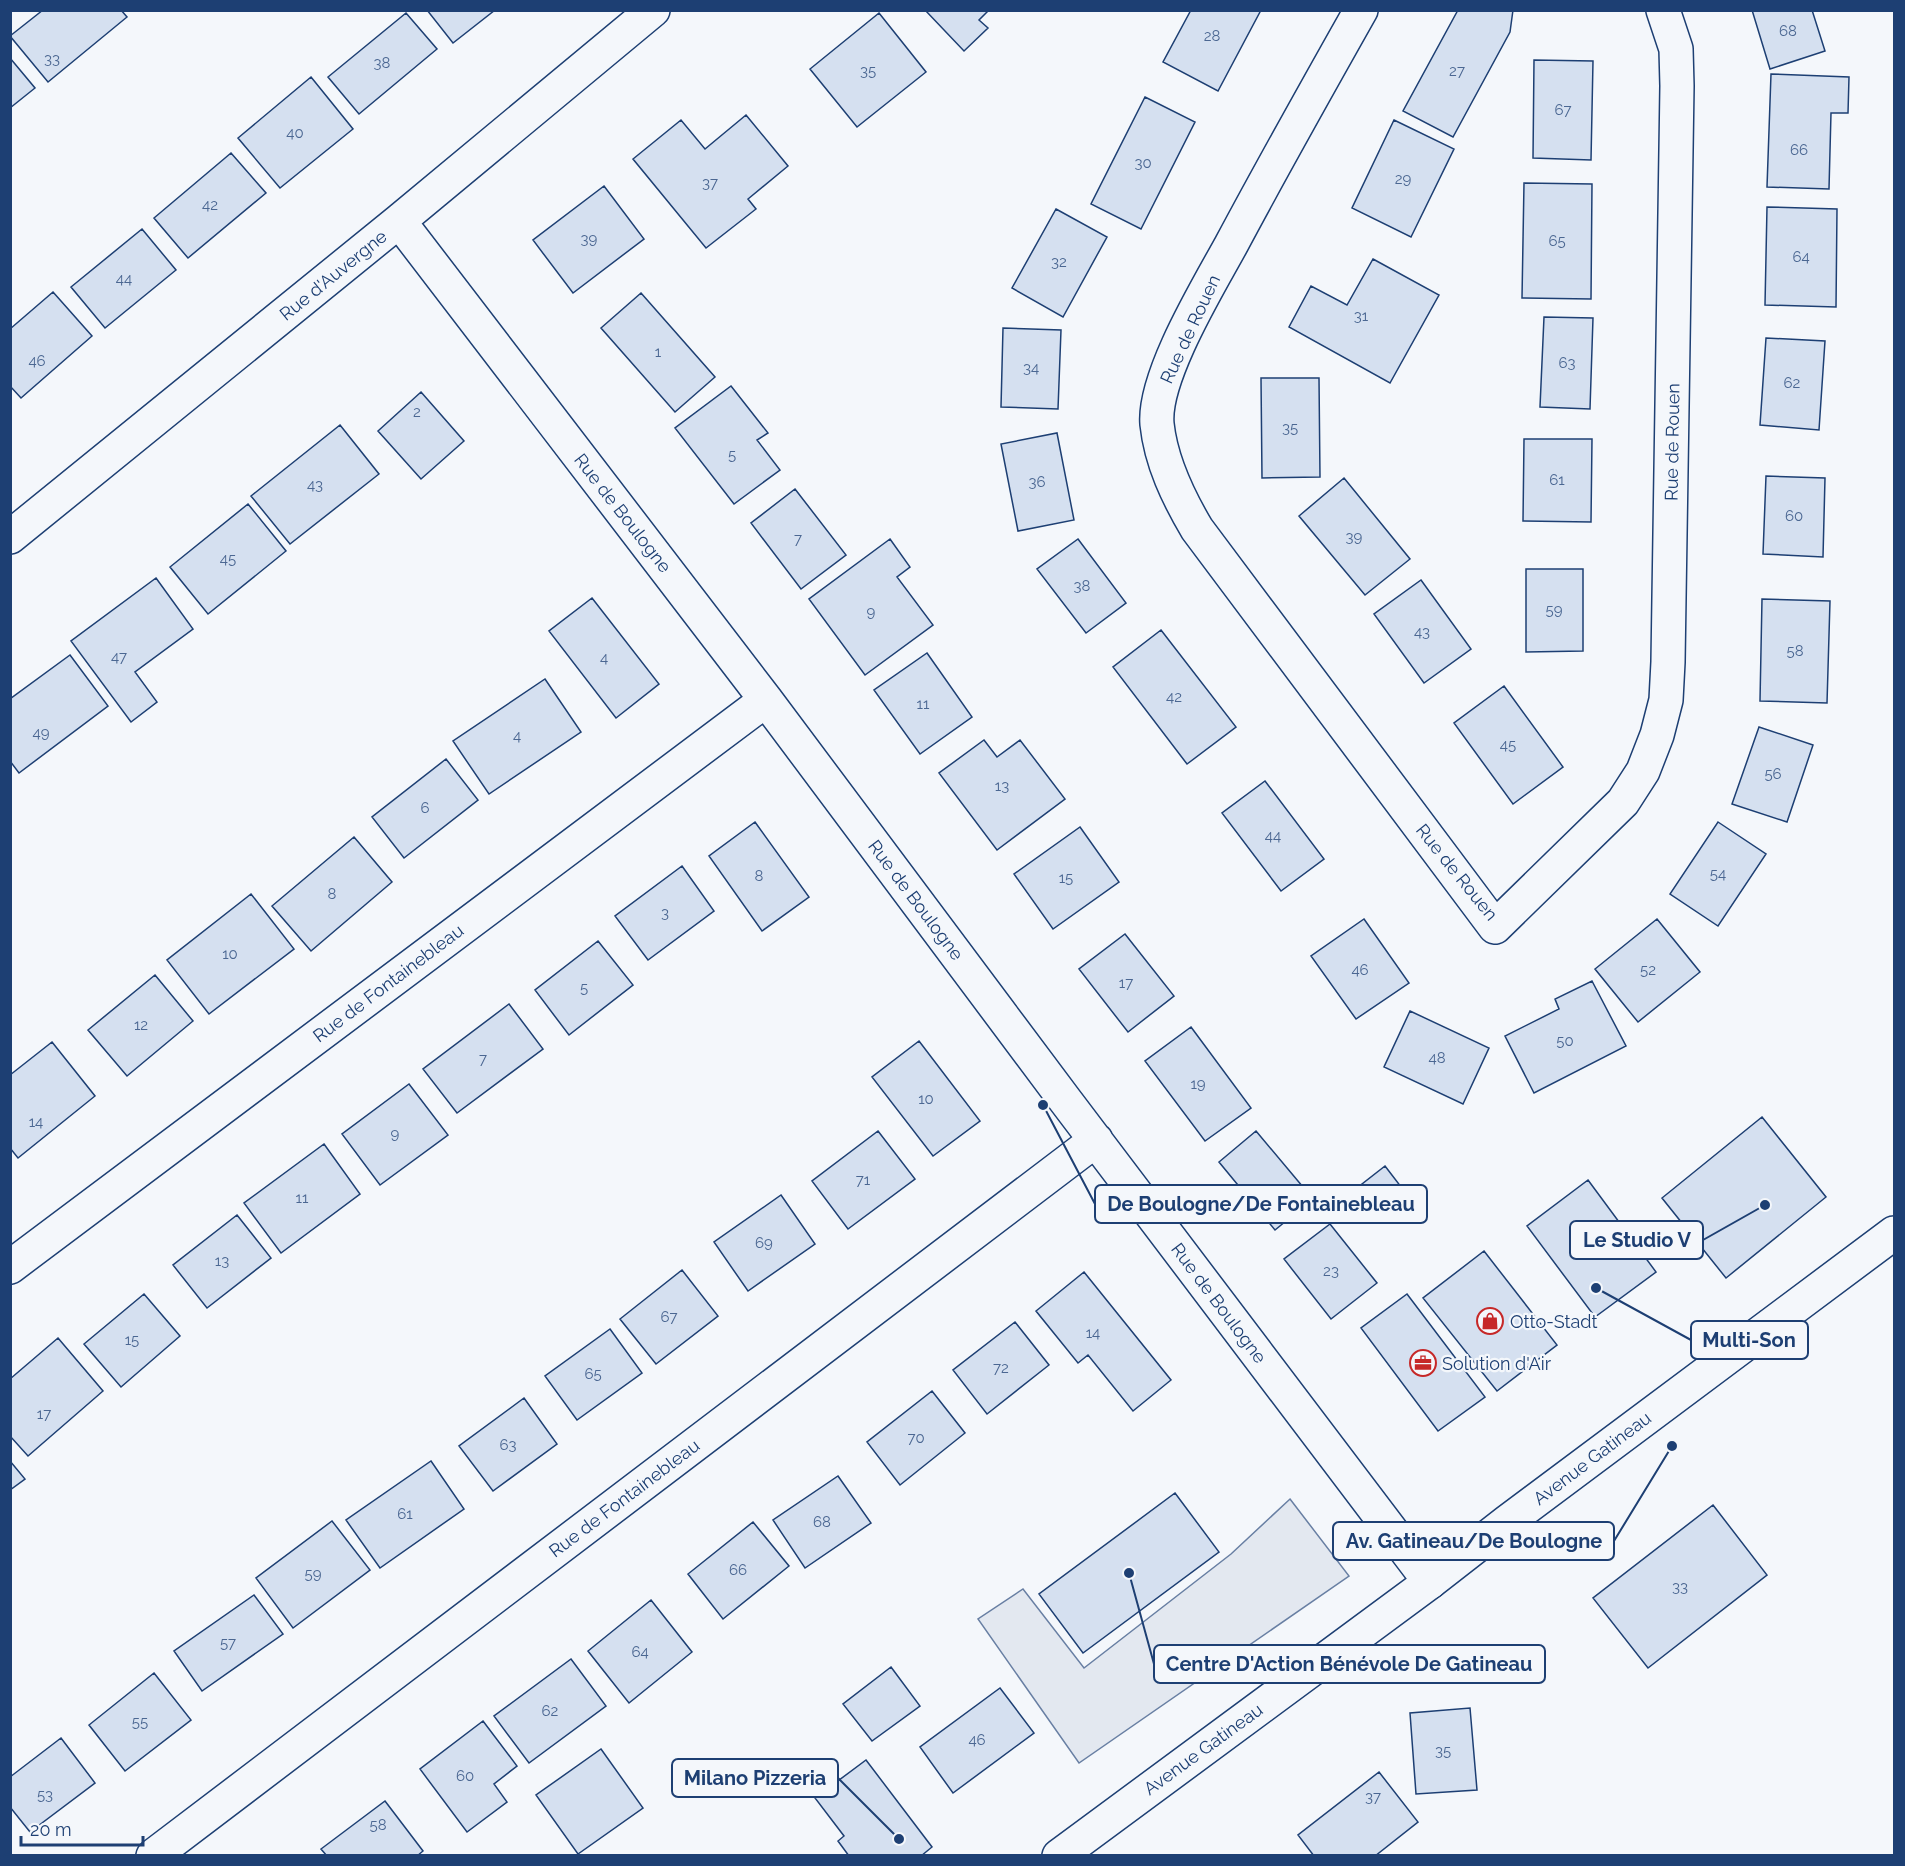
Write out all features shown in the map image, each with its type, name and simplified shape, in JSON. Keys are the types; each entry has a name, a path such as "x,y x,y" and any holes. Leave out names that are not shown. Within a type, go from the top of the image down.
{"street":[{"name":"Rue de Rouen","path":"1361,10 1285,144 1190,321 1160,394 1157,423 1166,462 1178,496 1197,529 1495,927 1623,802 1643,771 1657,735 1666,700 1677,86 1676,49 1663,10"},
{"name":"Rue d'Auvergne","path":"10,537 399,221 642,14"},
{"name":"Rue de Boulogne","path":"399,221 766,700 1430,1582"},
{"name":"Rue de Fontainebleau","path":"10,1267 766,700"},
{"name":"Rue de Fontainebleau","path":"153,1856 1096,1140"},
{"name":"Avenue Gatineau","path":"1059,1856 1430,1582 1894,1233"}],"shaded area":[{"path":"1290,1499 1349,1576 1079,1763 978,1619 1023,1589 1084,1668 1231,1554"}],"building":[{"path":"43,10 121,10 127,17 48,82 10,36"},
{"path":"427,10 495,10 453,43"},
{"path":"925,10 989,10 979,20 988,28 964,51"},
{"path":"1191,10 1261,10 1218,91 1163,62"},
{"path":"1458,10 1513,10 1510,32 1453,137 1403,111"},
{"path":"1752,10 1812,10 1825,51 1770,69"},
{"path":"406,13 437,49 359,114 328,77"},
{"path":"879,13 926,72 857,127 810,69"},
{"path":"10,58 35,88 10,108"},
{"path":"1534,60 1593,61 1591,160 1533,158"},
{"path":"1771,74 1849,77 1848,113 1831,113 1829,189 1767,187"},
{"path":"311,77 353,129 280,188 238,138"},
{"path":"1145,97 1195,122 1141,229 1091,204"},
{"path":"746,115 788,166 748,199 756,209 706,248 633,159 681,120 705,149"},
{"path":"1394,120 1454,149 1411,237 1352,208"},
{"path":"231,153 266,193 188,258 154,218"},
{"path":"1524,183 1592,184 1591,299 1522,298"},
{"path":"604,186 644,239 573,293 533,240"},
{"path":"1767,207 1837,209 1836,307 1765,305"},
{"path":"1056,209 1107,237 1063,317 1012,288"},
{"path":"142,229 176,270 105,328 71,287"},
{"path":"1373,259 1439,295 1390,383 1289,327 1311,286 1347,305"},
{"path":"53,292 92,336 21,398 10,386 10,329"},
{"path":"641,293 715,377 675,412 601,328"},
{"path":"1544,317 1593,318 1590,409 1540,407"},
{"path":"1003,328 1061,330 1058,409 1001,407"},
{"path":"1766,338 1825,341 1819,430 1760,425"},
{"path":"1261,378 1319,378 1320,477 1262,478"},
{"path":"731,386 768,433 757,440 780,470 734,504 675,428"},
{"path":"421,392 464,441 421,479 378,431"},
{"path":"340,425 379,474 290,544 251,496"},
{"path":"1057,433 1074,520 1018,531 1001,444"},
{"path":"1524,439 1592,439 1591,522 1523,521"},
{"path":"1766,476 1825,478 1823,557 1763,554"},
{"path":"1344,478 1410,559 1365,595 1299,516"},
{"path":"795,489 846,555 801,589 751,523"},
{"path":"248,504 286,551 208,614 170,567"},
{"path":"890,539 910,567 897,577 933,625 865,675 809,599"},
{"path":"1078,539 1126,603 1086,633 1037,569"},
{"path":"1526,569 1583,569 1583,651 1526,652"},
{"path":"156,578 193,629 135,672 157,702 131,722 71,641"},
{"path":"1421,580 1471,649 1424,683 1374,614"},
{"path":"592,598 659,684 616,718 549,631"},
{"path":"1762,599 1830,601 1827,703 1760,701"},
{"path":"1161,630 1236,727 1187,764 1113,667"},
{"path":"927,653 972,717 920,754 874,690"},
{"path":"70,655 108,706 19,773 10,761 10,699"},
{"path":"545,679 581,732 489,794 453,741"},
{"path":"1504,686 1563,767 1513,804 1454,723"},
{"path":"1759,727 1813,745 1787,822 1732,804"},
{"path":"984,740 997,757 1020,740 1065,799 997,850 939,773"},
{"path":"446,759 478,800 404,858 372,817"},
{"path":"1265,781 1324,859 1281,891 1222,813"},
{"path":"755,822 809,897 762,931 709,856"},
{"path":"1718,822 1766,854 1718,926 1670,894"},
{"path":"1080,827 1119,882 1053,929 1014,874"},
{"path":"354,837 392,882 311,951 272,906"},
{"path":"682,866 714,911 648,960 615,916"},
{"path":"251,894 294,949 209,1014 167,960"},
{"path":"1364,919 1409,983 1356,1019 1311,956"},
{"path":"1657,919 1700,972 1638,1022 1595,969"},
{"path":"1125,934 1174,996 1128,1032 1079,969"},
{"path":"598,941 633,985 569,1035 535,990"},
{"path":"155,975 193,1021 127,1076 88,1030"},
{"path":"1592,981 1626,1046 1534,1093 1505,1036 1559,1009 1555,999"},
{"path":"509,1004 543,1049 457,1113 423,1069"},
{"path":"1410,1011 1489,1048 1463,1104 1384,1067"},
{"path":"1191,1027 1251,1108 1205,1141 1145,1061"},
{"path":"919,1041 980,1121 933,1156 872,1077"},
{"path":"52,1042 95,1096 18,1158 10,1148 10,1075"},
{"path":"409,1084 448,1135 380,1185 342,1134"},
{"path":"1762,1117 1826,1197 1726,1278 1662,1198"},
{"path":"878,1131 915,1179 848,1229 812,1181"},
{"path":"1256,1131 1313,1199 1275,1230 1219,1162"},
{"path":"324,1144 360,1194 281,1253 244,1203"},
{"path":"1385,1166 1405,1192 1365,1220 1348,1195"},
{"path":"1588,1180 1656,1272 1595,1317 1527,1226"},
{"path":"781,1195 815,1244 748,1291 714,1242"},
{"path":"237,1215 271,1258 207,1308 173,1265"},
{"path":"1330,1224 1377,1283 1331,1319 1284,1259"},
{"name":"Otto-Stadt","path":"1484,1251 1557,1345 1497,1391 1423,1298"},
{"path":"682,1270 718,1316 656,1364 620,1319"},
{"path":"1084,1272 1171,1380 1133,1411 1088,1355 1078,1363 1036,1311"},
{"path":"144,1294 180,1336 121,1387 84,1344"},
{"name":"Solution d'Air","path":"1407,1294 1485,1397 1438,1431 1361,1328"},
{"path":"1015,1322 1049,1365 987,1414 953,1370"},
{"path":"610,1329 642,1373 577,1420 545,1376"},
{"path":"58,1338 103,1391 28,1456 10,1436 10,1379"},
{"path":"932,1391 965,1433 900,1485 867,1442"},
{"path":"524,1398 557,1444 493,1491 459,1446"},
{"path":"10,1461 25,1479 10,1490"},
{"path":"431,1461 464,1509 380,1568 346,1520"},
{"path":"838,1476 871,1523 805,1568 773,1520"},
{"path":"1175,1493 1219,1552 1083,1653 1039,1594"},
{"path":"1713,1505 1767,1575 1648,1668 1593,1598"},
{"path":"332,1521 370,1570 293,1628 256,1578"},
{"path":"753,1522 789,1566 723,1619 688,1574"},
{"path":"254,1595 283,1634 202,1691 174,1651"},
{"path":"651,1600 692,1652 629,1703 588,1651"},
{"path":"571,1659 606,1706 529,1763 494,1716"},
{"path":"891,1667 920,1706 872,1741 843,1704"},
{"path":"154,1673 191,1720 125,1771 89,1725"},
{"path":"1000,1688 1034,1733 953,1793 920,1747"},
{"path":"1470,1708 1477,1790 1416,1794 1410,1713"},
{"path":"483,1721 517,1766 494,1784 507,1802 467,1832 420,1769"},
{"path":"61,1738 95,1783 30,1832 10,1807 10,1777"},
{"path":"601,1749 643,1808 578,1854 536,1795"},
{"path":"866,1760 932,1847 921,1856 849,1856 838,1841 844,1836 815,1798"},
{"path":"1379,1772 1418,1822 1375,1856 1314,1856 1298,1835"},
{"path":"385,1801 423,1851 417,1856 327,1856 321,1849"}],"place":[{"name":"De Boulogne/De Fontainebleau","path":"1043,1105"},
{"name":"Le Studio V","path":"1765,1205"},
{"name":"Multi-Son","path":"1596,1288"},
{"name":"Otto-Stadt","path":"1490,1321"},
{"name":"Solution d'Air","path":"1423,1363"},
{"name":"Av. Gatineau/De Boulogne","path":"1672,1446"},
{"name":"Centre D'Action Bénévole De Gatineau","path":"1129,1573"},
{"name":"Milano Pizzeria","path":"899,1839"}]}
